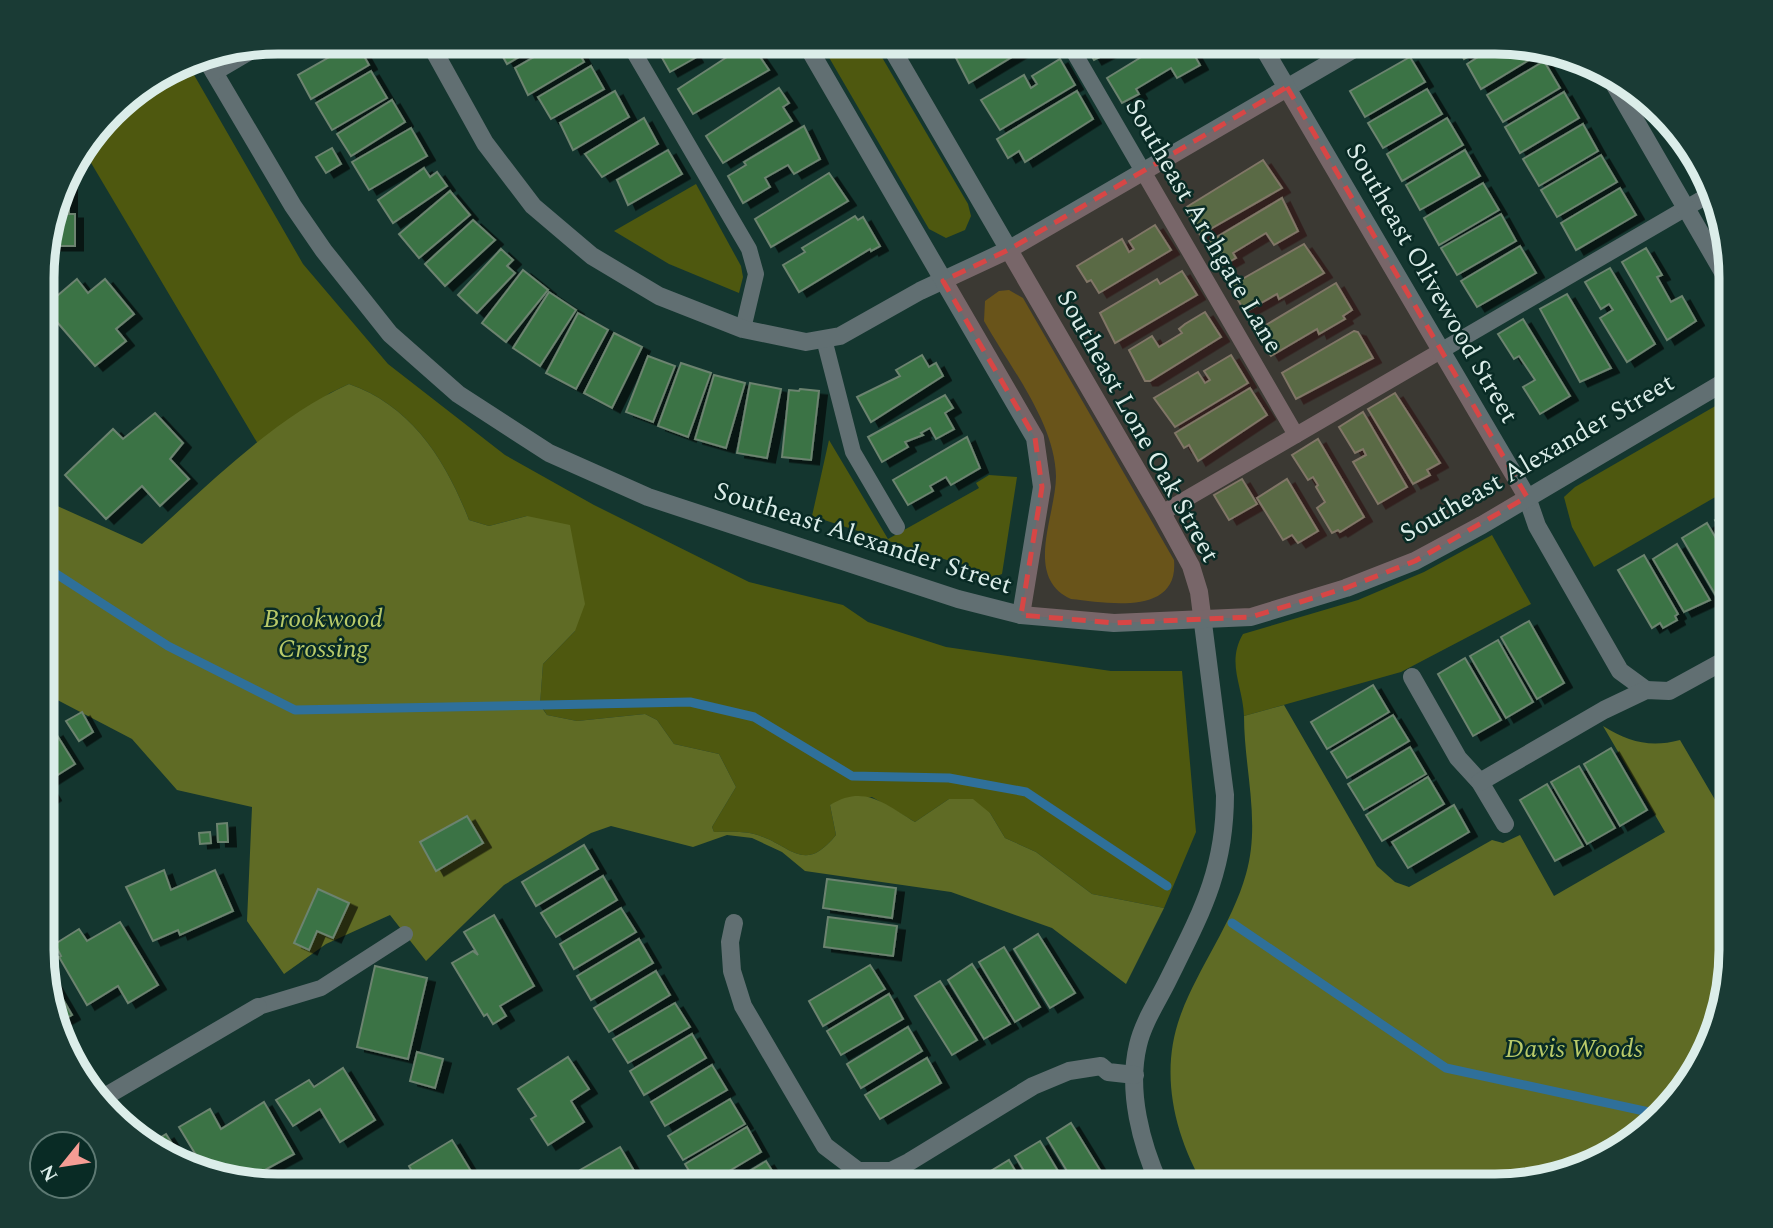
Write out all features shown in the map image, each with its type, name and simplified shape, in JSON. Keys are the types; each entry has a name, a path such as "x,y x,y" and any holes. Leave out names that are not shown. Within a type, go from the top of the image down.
{"street":[{"path":"436,54 485,143 533,206 592,256 659,296 743,329 806,342 840,336 1008,250 1344,55"},
{"path":"811,54 1035,438 1042,487 1021,615"},
{"name":"Southeast Lone Oak Street","path":"895,55 1163,513 1191,566 1204,620 1226,796 1223,848 1200,915 1144,1026 1138,1045 1135,1075 1141,1132 1156,1174"},
{"name":"Southeast Olivewood Street","path":"1268,55 1527,498 1538,526 1620,671 1646,690"},
{"name":"Southeast Alexander Street","path":"210,65 293,206 324,251 390,334 458,394 549,453 648,497 958,599 1021,615 1114,623 1251,617 1346,588 1415,561 1718,385"},
{"path":"1619,93 1718,262"},
{"path":"1480,782 1604,710 1646,690 1669,691 1718,664"},
{"path":"1412,677 1458,758 1480,782 1505,824"},
{"path":"734,923 730,942 732,971 743,1006 825,1146 852,1173"},
{"path":"108,1095 258,1007"},
{"path":"879,1173 900,1167 1033,1086 1069,1071 1101,1066 1108,1072 1135,1075"}],"lane":[{"path":"635,54 749,248 756,274 743,329"},
{"name":"Southeast Archgate Lane","path":"1075,55 1296,435"},
{"path":"1163,513 1704,198"},
{"path":"824,339 853,452 897,527"},
{"path":"258,1007 321,988 405,934"}],"highlighted area":[{"path":"1287,87 1527,497 1415,561 1346,588 1251,617 1114,623 1021,615 1042,487 1035,438 943,281 1008,250"}],"green space":[{"path":"827,54 880,54 968,204 971,216 965,230 946,238 929,229"},
{"path":"192,71 303,264 388,364 505,455 594,505 749,582 843,605 868,622 946,647 1111,671 1182,671 1196,832 1164,908 1092,894 1036,852 1005,838 990,813 949,799 915,822 872,797 830,805 836,835 814,854 796,854 754,834 714,832 712,827 736,787 719,754 674,744 657,720 645,714 577,721 547,715 540,704 543,664 575,631 527,516 489,526 469,520 438,457 409,421 391,406 349,384 330,393 258,444 89,159 110,131 131,110 166,84"},
{"path":"696,184 741,266 743,277 739,293 669,264 614,231"},
{"path":"1009,290 1023,298 1174,560 1173,578 1165,590 1153,598 1121,603 1071,599 1057,589 1048,576 1045,561 1055,492 1054,456 1040,416 984,321 985,301 999,291"},
{"name":"Brookwood Crossing","path":"349,384 391,406 409,421 438,457 469,520 489,526 527,516 570,525 585,604 575,631 543,664 540,705 547,715 577,721 645,714 657,720 674,744 719,754 736,787 712,827 714,832 754,834 796,854 814,854 836,835 830,805 842,799 864,796 874,799 915,822 949,799 973,799 990,813 1005,838 1036,852 1092,894 1164,908 1126,984 1052,928 951,892 805,871 782,852 752,838 727,835 693,847 611,826 591,833 504,885 426,961 390,915 326,944 284,974 247,921 252,807 177,790 132,739 55,699 54,505 142,544 240,456 320,399"},
{"path":"1718,404 1718,495 1594,567 1572,527 1564,497 1575,487"},
{"path":"829,440 888,539 979,488 976,483 989,475 1017,477 1002,574 982,582 965,567 953,562 812,516"},
{"path":"1492,535 1531,604 1401,672 1244,716 1236,665 1238,645 1243,634 1358,600 1424,572"},
{"name":"Davis Woods","path":"1284,705 1377,866 1395,882 1409,887 1492,840 1503,843 1520,835 1554,896 1665,832 1603,726 1640,742 1680,740 1718,805 1718,964 1707,1022 1696,1049 1663,1097 1619,1136 1594,1151 1539,1169 1495,1174 1197,1174 1185,1145 1173,1102 1171,1058 1174,1036 1188,996 1232,910 1246,874 1252,815 1244,716"}],"building":[{"path":"335,54 363,54 369,65 311,99 298,75"},
{"path":"501,54 523,54 507,64"},
{"path":"539,54 580,54 584,62 528,95 515,68"},
{"path":"660,54 693,54 695,58 670,72"},
{"path":"731,54 758,54 769,70 693,114 678,89"},
{"path":"954,55 1016,55 969,83"},
{"path":"1091,55 1104,55 1094,60"},
{"path":"1145,55 1194,55 1200,65 1177,78 1171,68 1136,89 1139,94 1122,103 1107,78"},
{"path":"1481,55 1509,55 1529,60 1481,89 1467,64"},
{"path":"1410,57 1425,82 1365,117 1350,91"},
{"path":"1060,59 1075,85 1000,130 981,100 1024,75 1031,88 1037,84 1032,76"},
{"path":"1544,61 1560,88 1503,122 1487,95"},
{"path":"591,66 604,89 551,119 538,97"},
{"path":"371,71 387,98 332,130 316,103"},
{"path":"779,88 789,103 783,107 792,121 723,163 706,136"},
{"path":"1427,89 1442,114 1383,148 1368,123"},
{"path":"615,91 629,117 573,150 560,123"},
{"path":"1077,91 1093,119 1025,162 1019,151 1008,158 997,139"},
{"path":"1564,92 1579,118 1520,153 1505,127"},
{"path":"392,100 405,122 351,156 337,134"},
{"path":"644,118 658,144 602,177 585,154"},
{"path":"1447,118 1463,145 1402,181 1387,154"},
{"path":"1583,124 1598,151 1539,186 1523,159"},
{"path":"804,126 820,159 794,174 788,165 765,178 770,187 743,203 728,176 746,165 744,162"},
{"path":"411,128 427,156 369,190 352,162"},
{"path":"332,148 341,164 326,173 316,157"},
{"path":"668,150 682,174 628,205 617,180"},
{"path":"1465,150 1480,176 1420,210 1406,185"},
{"path":"1601,155 1617,182 1557,217 1541,190"},
{"path":"1263,160 1282,188 1200,235 1185,208"},
{"path":"424,168 430,177 437,172 447,186 393,223 378,200"},
{"path":"829,173 848,201 771,247 755,219"},
{"path":"1483,183 1499,210 1439,245 1424,218"},
{"path":"1620,188 1636,215 1576,250 1561,223"},
{"path":"450,191 470,215 419,258 399,234"},
{"path":"69,198 69,214 75,214 75,246 57,246"},
{"path":"1282,198 1298,231 1274,245 1266,233 1233,253 1236,258 1220,267 1205,244"},
{"path":"1501,214 1516,241 1457,275 1441,248"},
{"path":"855,216 858,220 863,217 880,246 871,251 870,249 799,292 783,265 805,252 802,248"},
{"path":"473,220 495,240 445,286 425,264"},
{"path":"1155,225 1171,250 1099,293 1091,280 1087,282 1077,266 1122,239 1129,252 1134,249 1129,241"},
{"path":"1304,244 1324,273 1279,299 1277,294 1245,312 1230,286"},
{"path":"1520,246 1536,273 1477,307 1461,281"},
{"path":"1646,248 1662,275 1657,277 1671,302 1682,296 1696,321 1667,340 1622,262"},
{"path":"501,249 513,260 507,266 515,273 477,313 458,295"},
{"path":"1610,268 1655,344 1627,362 1600,318 1613,310 1609,304 1601,309 1585,282"},
{"path":"523,270 548,290 506,342 482,323"},
{"path":"1182,271 1197,295 1115,343 1100,313 1157,279 1160,284"},
{"path":"77,279 88,293 105,279 134,314 116,329 126,341 95,366 54,319 54,298"},
{"path":"1336,283 1352,310 1343,316 1345,319 1319,334 1317,329 1271,356 1256,331"},
{"path":"549,292 576,310 540,366 513,348"},
{"path":"1567,294 1611,368 1580,382 1540,309"},
{"path":"1205,312 1221,337 1150,381 1145,381 1129,350 1152,336 1159,347 1182,333 1179,329"},
{"path":"578,313 608,330 576,389 546,373"},
{"path":"1523,319 1570,396 1540,414 1523,387 1535,380 1519,356 1514,359 1498,334"},
{"path":"1354,331 1358,332 1373,358 1296,399 1282,373"},
{"path":"614,333 642,347 612,408 584,393"},
{"path":"922,355 929,367 936,363 943,376 871,422 857,397 900,376 896,370"},
{"path":"1231,355 1248,383 1175,427 1154,398 1198,372 1205,383 1210,380 1204,371"},
{"path":"648,356 675,366 653,422 626,412"},
{"path":"681,363 711,373 688,437 658,426"},
{"path":"714,375 745,383 726,448 695,439"},
{"path":"750,383 781,389 767,458 737,453"},
{"path":"1250,388 1267,415 1198,461 1189,445 1184,448 1175,433"},
{"path":"789,390 819,391 811,460 782,457"},
{"path":"1395,393 1440,463 1427,470 1430,475 1413,484 1368,409"},
{"path":"945,395 953,408 945,413 954,429 936,439 930,428 921,433 923,435 905,442 908,447 882,462 868,437"},
{"path":"1363,412 1407,487 1378,504 1353,462 1366,455 1363,449 1355,453 1339,427"},
{"path":"155,413 183,443 170,459 189,479 160,506 142,486 106,519 65,475 113,429 123,439"},
{"path":"967,437 980,468 951,485 946,477 930,486 933,491 908,505 893,480"},
{"path":"1318,439 1364,517 1340,532 1338,530 1332,533 1317,508 1325,502 1316,487 1318,485 1313,477 1308,480 1292,455"},
{"path":"1242,479 1257,504 1229,520 1214,495"},
{"path":"1287,479 1318,531 1298,543 1292,535 1283,540 1257,498"},
{"path":"1707,523 1718,542 1716,596 1682,538"},
{"path":"1677,544 1710,600 1684,612 1653,559"},
{"path":"1644,555 1678,614 1675,616 1677,620 1663,628 1660,623 1652,628 1618,570"},
{"path":"1529,621 1564,683 1537,699 1501,637"},
{"path":"1498,640 1533,702 1506,718 1470,656"},
{"path":"1465,658 1501,720 1473,736 1438,674"},
{"path":"1373,685 1389,712 1327,749 1311,722"},
{"path":"82,712 93,732 79,741 66,721"},
{"path":"1393,715 1409,741 1347,778 1331,752"},
{"path":"55,732 75,764 55,777"},
{"path":"1410,747 1426,774 1364,810 1348,784"},
{"path":"1611,748 1647,810 1620,826 1584,764"},
{"path":"1579,766 1615,828 1587,844 1551,782"},
{"path":"1428,777 1444,804 1382,841 1366,815"},
{"path":"1547,784 1583,846 1555,861 1520,800"},
{"path":"1454,805 1469,832 1408,868 1392,842"},
{"path":"467,816 483,843 436,871 420,842"},
{"path":"227,823 228,842 218,842 217,824"},
{"path":"210,832 211,843 200,844 199,833"},
{"path":"584,845 598,869 536,906 522,882"},
{"path":"164,870 171,890 215,870 233,911 180,935 178,930 153,941 126,887"},
{"path":"603,876 617,900 556,937 541,913"},
{"path":"827,879 896,888 892,918 823,908"},
{"path":"318,889 349,903 333,938 317,931 309,950 294,943"},
{"path":"621,908 636,932 574,969 560,944"},
{"path":"494,915 534,986 500,1006 506,1016 493,1024 487,1014 484,1016 452,963 473,951 478,955 464,932"},
{"path":"828,917 897,926 893,956 824,947"},
{"path":"120,922 158,985 128,1003 118,986 87,1005 59,957 61,956 55,944 79,929 87,941"},
{"path":"1038,934 1075,993 1050,1008 1014,949"},
{"path":"639,939 653,963 591,1000 577,976"},
{"path":"1004,947 1040,1007 1015,1022 979,962"},
{"path":"972,964 1010,1024 984,1039 948,980"},
{"path":"870,965 885,989 823,1026 809,1001"},
{"path":"375,966 427,978 408,1059 357,1047"},
{"path":"656,971 670,995 609,1032 594,1008"},
{"path":"940,981 977,1040 952,1055 915,996"},
{"path":"59,992 72,1015 65,1019"},
{"path":"889,994 903,1019 841,1055 827,1031"},
{"path":"675,1003 690,1027 628,1063 613,1039"},
{"path":"908,1027 922,1051 861,1088 847,1064"},
{"path":"692,1034 706,1058 644,1095 630,1071"},
{"path":"417,1052 443,1059 435,1088 410,1081"},
{"path":"568,1057 589,1089 571,1101 584,1122 548,1145 531,1119 536,1116 518,1089"},
{"path":"927,1058 941,1083 880,1119 865,1095"},
{"path":"712,1065 727,1090 665,1126 651,1102"},
{"path":"343,1068 375,1120 340,1142 320,1109 293,1126 276,1100 309,1080 314,1087"},
{"path":"730,1099 745,1124 683,1160 668,1136"},
{"path":"264,1102 294,1154 260,1173 234,1169 198,1159 179,1127 210,1109 221,1129"},
{"path":"1071,1123 1102,1174 1069,1174 1047,1138"},
{"path":"747,1127 761,1152 725,1173 691,1173 685,1164"},
{"path":"166,1134 176,1149 166,1144 158,1139"},
{"path":"452,1140 472,1173 413,1173 409,1166"},
{"path":"1040,1141 1060,1174 1026,1174 1015,1156"},
{"path":"620,1147 636,1173 582,1173 580,1170"},
{"path":"1009,1160 1017,1174 986,1174"},
{"path":"766,1161 774,1173 746,1173"}],"waterway":[{"path":"54,573 168,646 295,710 690,702 754,717 852,776 949,778 1026,792 1167,886"},
{"path":"1232,923 1446,1068 1648,1112"}]}
